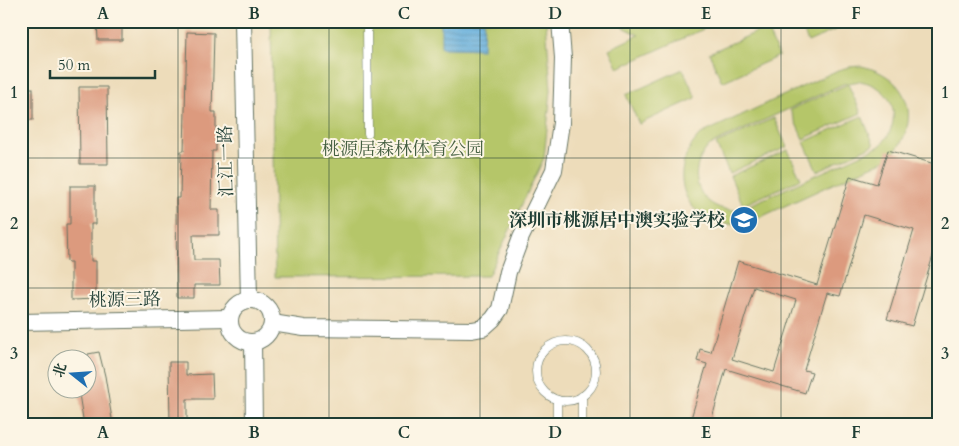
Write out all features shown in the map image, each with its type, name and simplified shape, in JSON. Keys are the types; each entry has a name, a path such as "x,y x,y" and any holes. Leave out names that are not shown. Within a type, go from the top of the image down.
{"street":[{"name":"汇江一路","path":"243,21 249,300"},
{"path":"272,323 304,328 472,330 483,328 493,319 500,309 508,272 521,236 554,170 561,123 563,58 560,21"},
{"path":"249,300 255,300 266,306 270,311 272,323 268,334 264,338 253,342 240,339 236,335 232,330 230,318 236,305 249,300"},
{"name":"桃源三路","path":"21,322 230,318"},
{"path":"253,342 254,425"}],"lane":[{"path":"367,21 368,134"},
{"path":"566,340 582,345 593,358 596,375 594,383 582,396 566,401 558,400 543,390 536,375 536,366 544,351 558,342 566,340"},
{"path":"582,396 582,425"},
{"path":"557,425 558,400"}],"green space":[{"name":"桃源居森林体育公园","path":"271,21 546,21 551,90 544,158 488,276 275,277"},
{"path":"617,21 721,21 618,68 609,49 639,35 623,27"},
{"path":"799,21 855,21 808,42"},
{"path":"766,28 779,56 722,82 709,53"},
{"path":"861,66 878,71 901,90 908,116 906,130 900,144 889,158 752,221 731,224 713,221 699,213 688,200 683,185 683,168 688,151 701,134 838,70","holes":["860,81 872,84 881,90 892,106 892,126 880,146 739,210 725,209 714,205 705,198 699,189 697,167 710,145 843,84"]},
{"path":"683,69 696,98 639,124 626,95"},
{"path":"848,84 861,113 803,139 790,110"},
{"path":"862,116 874,145 817,171 804,142"},
{"path":"774,118 787,147 729,173 716,144"},
{"path":"788,150 801,179 743,205 730,176"}],"water":[{"path":"441,21 484,21 483,49 441,48"}],"building":[{"path":"97,21 122,21 122,40 98,40"},
{"path":"187,32 214,33 212,112 216,112 216,151 212,151 211,210 219,210 219,235 193,235 194,260 219,260 220,285 194,285 194,298 177,298 176,198 180,198 181,151 184,151"},
{"path":"79,87 107,87 108,164 80,164"},
{"path":"21,88 33,88 33,120 21,120"},
{"path":"888,150 938,165 938,239 912,326 887,319 914,230 864,215 840,296 827,293 804,370 812,372 805,393 726,369 710,425 689,425 707,364 697,361 700,349 711,352 738,261 817,285 850,176 877,184","holes":["754,287 796,300 774,372 732,359"]},
{"path":"70,186 95,186 95,224 91,224 91,261 96,261 96,299 71,300 71,262 67,262 66,224 70,224"},
{"path":"98,352 105,376 113,425 84,425 80,398 98,398"},
{"path":"169,362 186,362 186,375 212,374 213,399 187,399 187,425 170,425"}],"place":[{"name":"深圳市桃源居中澳实验学校","path":"744,220"}]}
